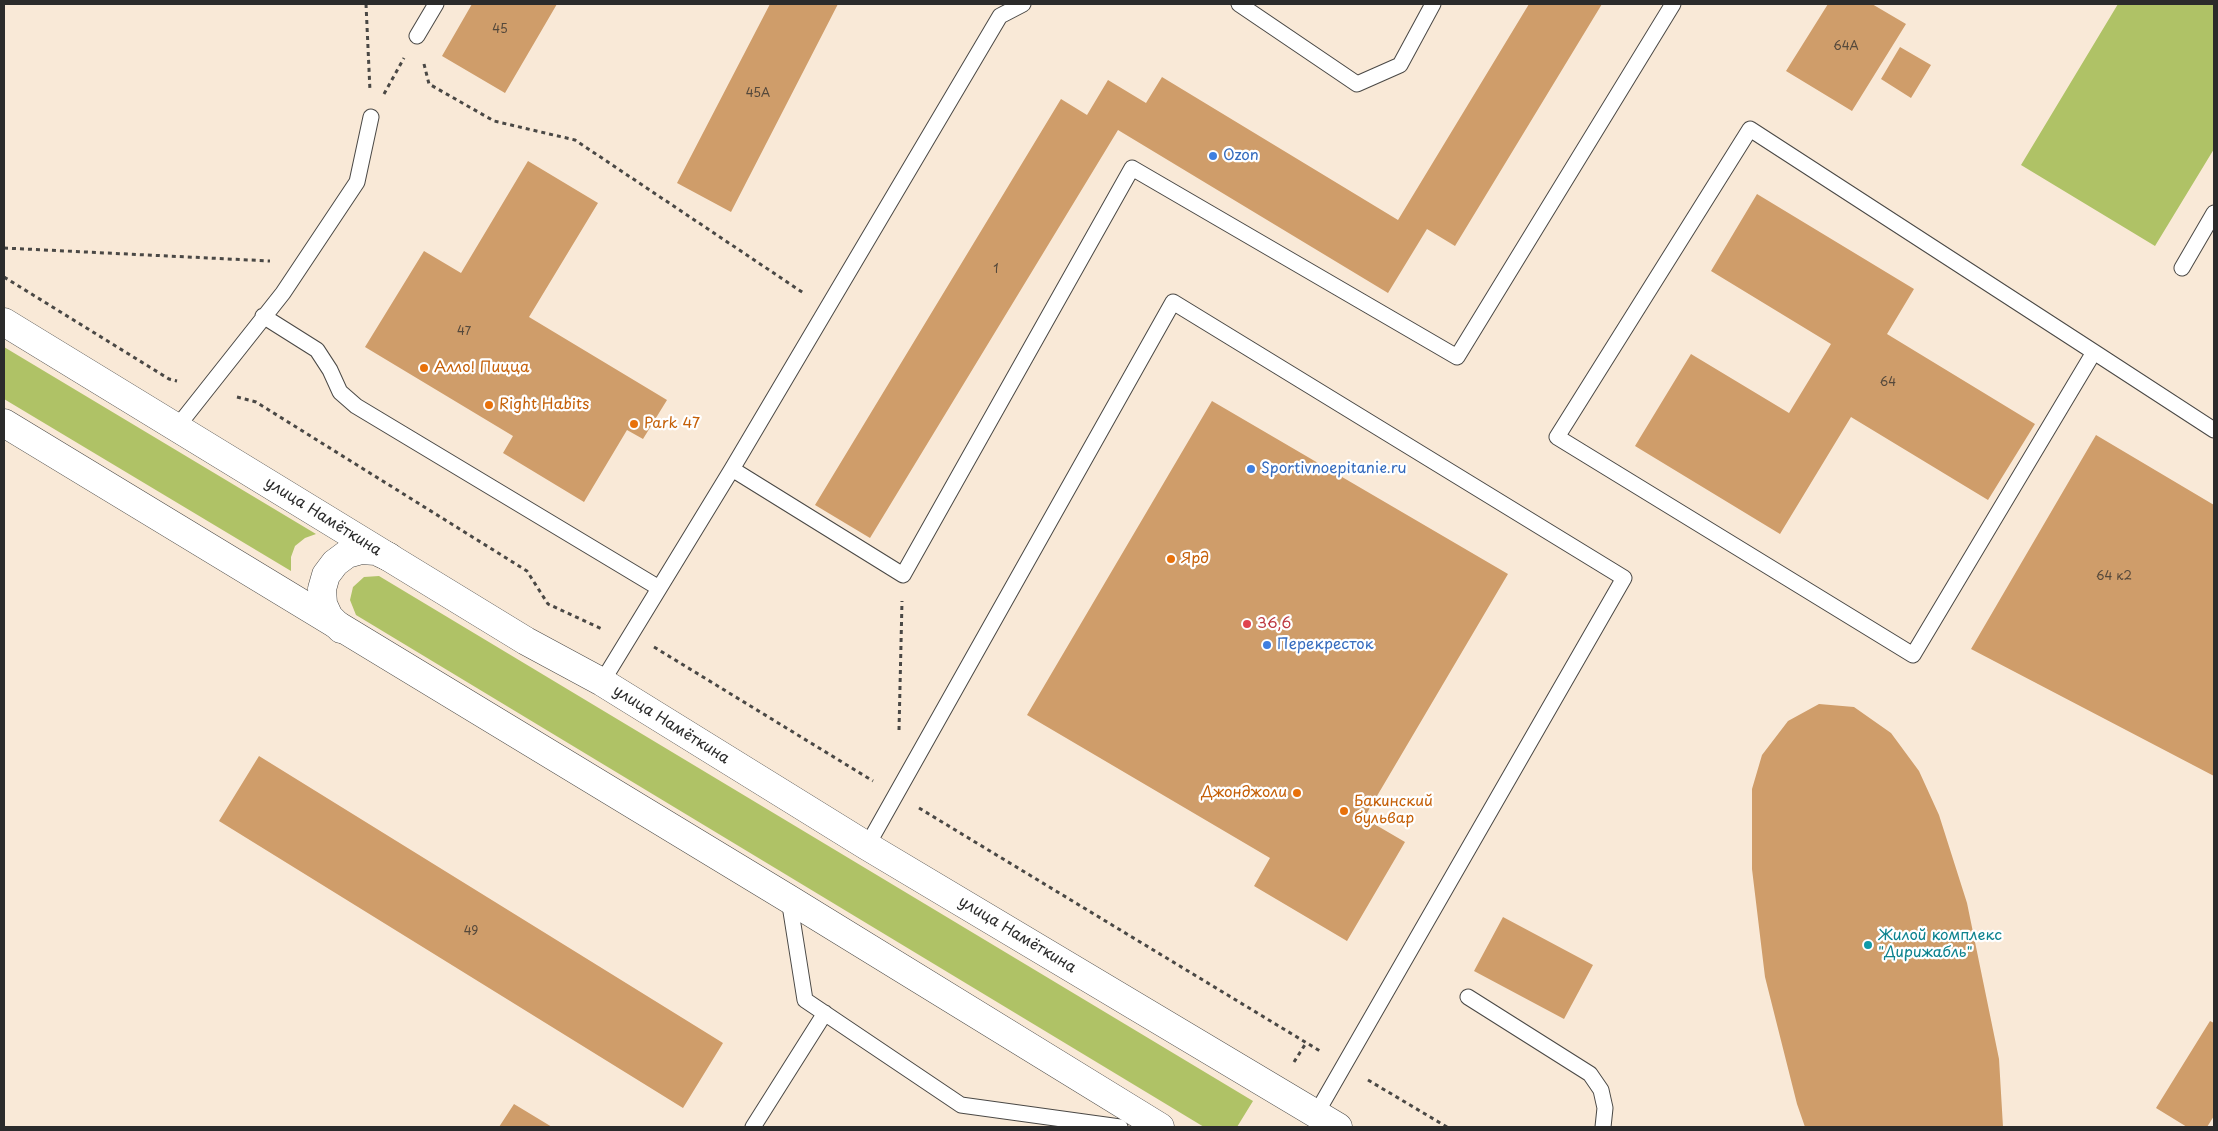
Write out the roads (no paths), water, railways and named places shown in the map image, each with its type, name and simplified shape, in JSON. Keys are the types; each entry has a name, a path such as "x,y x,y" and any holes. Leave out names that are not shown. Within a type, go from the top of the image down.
{"street":[{"name":"улица Намёткина","path":"4,322 526,641 602,682 867,846 1327,1121"},
{"path":"4,423 789,899 1160,1127"},
{"path":"341,629 329,617 323,604 322,589 326,575 335,563 354,552 376,551 389,557"}],"lane":[{"path":"417,36 436,4"},
{"path":"602,682 732,469 1000,16 1023,4"},
{"path":"1239,4 1358,84 1400,65 1433,4"},
{"path":"732,469 903,575 1132,168 1457,357 1673,4"},
{"path":"177,427 304,262 357,182 371,117"},
{"path":"2094,352 1913,655 1557,437 1750,129 2094,352 2214,430"},
{"path":"2182,268 2214,213"},
{"path":"867,846 1173,302 1624,578 1344,1066 1327,1121"},
{"path":"263,316 317,350 330,370 340,392 356,406 659,588"},
{"path":"789,899 805,1000 961,1105 1120,1127"},
{"path":"1468,997 1590,1074 1601,1090 1605,1108 1603,1127"},
{"path":"753,1127 825,1013"}],"place":[{"name":"Ozon","path":"1213,156"},
{"name":"Алло! Пицца","path":"424,368"},
{"name":"Right Habits","path":"489,405"},
{"name":"Park 47","path":"634,424"},
{"name":"Sportivnoepitanie.ru","path":"1251,469"},
{"name":"Ярд","path":"1171,559"},
{"name":"36,6","path":"1247,624"},
{"name":"Перекресток","path":"1267,645"},
{"name":"Джонджоли","path":"1297,793"},
{"name":"Бакинский бульвар","path":"1344,811"},
{"name":"Жилой комплекс \"Дирижабль\"","path":"1868,945"}]}
